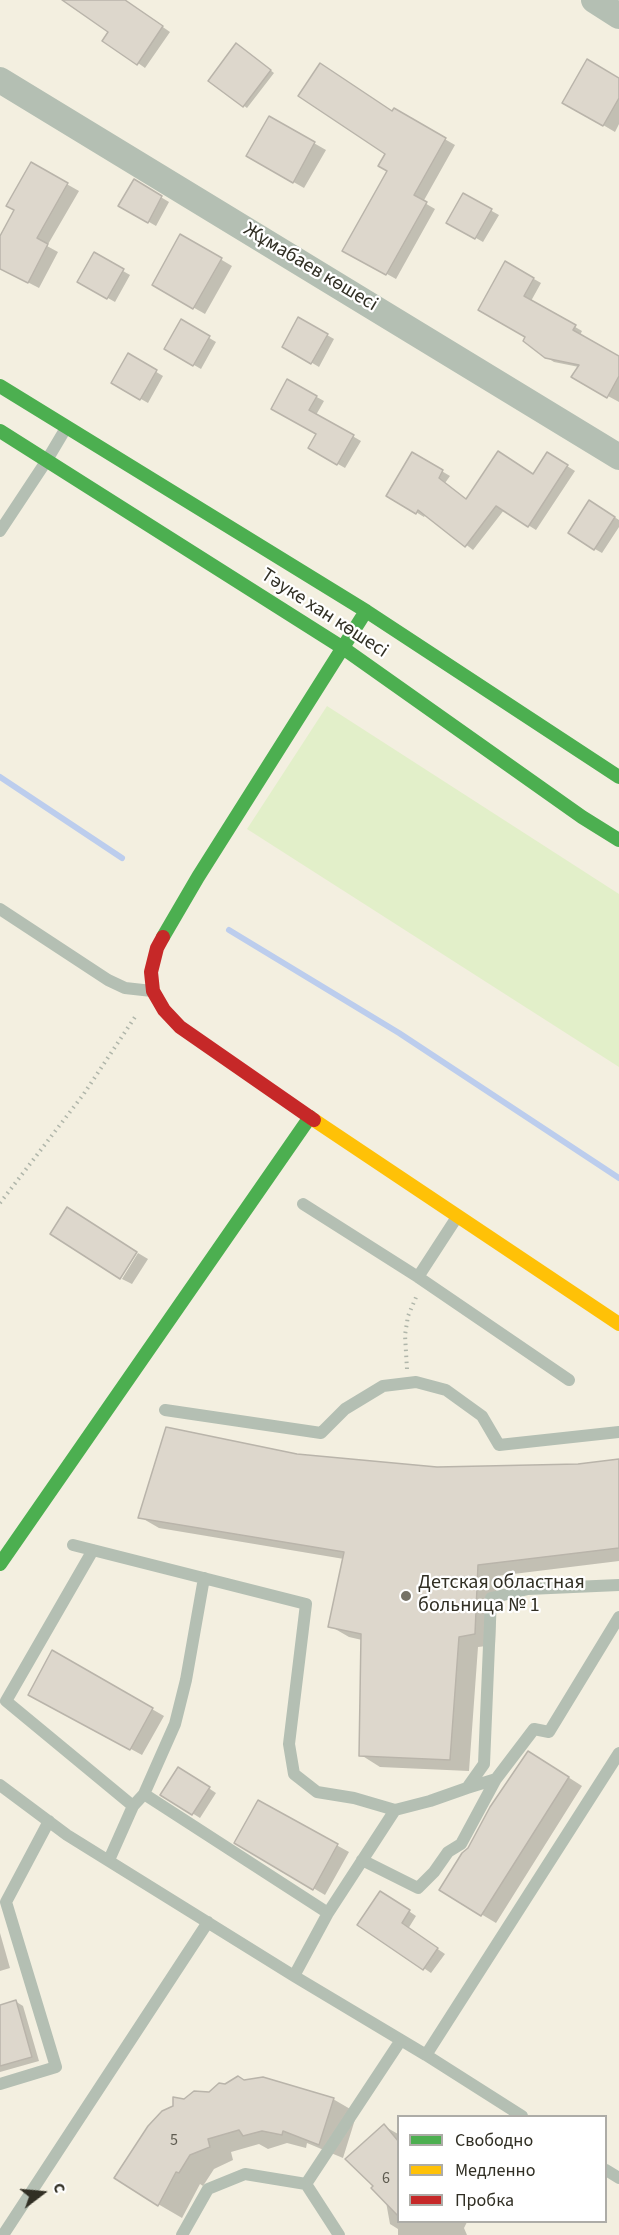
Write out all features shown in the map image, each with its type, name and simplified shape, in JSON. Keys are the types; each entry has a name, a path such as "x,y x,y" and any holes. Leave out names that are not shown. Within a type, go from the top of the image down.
{"street":[{"path":"594,0 619,16"},
{"name":"Жұмабаев көшесі","path":"0,80 619,457"},
{"name":"Тәуке хан көшесі","path":"0,386 366,612 619,777"},
{"name":"Тәуке хан көшесі","path":"0,431 344,648 582,817 619,840"},
{"path":"366,612 198,877 157,948 151,972 153,991 164,1010 180,1027 619,1324"},
{"path":"0,1564 310,1117"}],"lane":[{"path":"0,531 66,427"},
{"path":"0,909 108,980 125,988 153,991"},
{"path":"303,1204 421,1279 569,1380"},
{"path":"421,1279 457,1216"},
{"path":"165,1410 321,1433 345,1409 383,1386 416,1382 446,1390 482,1416 499,1444 619,1432"},
{"path":"73,1545 306,1604 290,1744 294,1774 317,1792 354,1798 395,1810 496,1779"},
{"path":"93,1550 6,1701 133,1806"},
{"path":"109,1860 133,1806 144,1794 175,1724 186,1680 204,1578"},
{"path":"467,1788 484,1764 491,1598 528,1589 619,1585"},
{"path":"362,1860 418,1888 434,1872 448,1852 461,1844 496,1779 534,1729 549,1732 619,1617"},
{"path":"426,2055 619,1752"},
{"path":"0,1785 49,1821 109,1860 520,2115"},
{"path":"144,1794 328,1913"},
{"path":"294,1976 328,1913 395,1810"},
{"path":"0,2084 56,2067 3,1903 49,1821"},
{"path":"8,2233 208,1922"},
{"path":"306,2184 400,2040"},
{"path":"182,2235 208,2189 245,2174 306,2184 339,2235"}],"path":[{"path":"0,1203 84,1095 153,991"},
{"path":"408,1382 405,1335 408,1316 421,1279"}],"green space":[{"path":"327,706 619,894 619,1067 247,829"}],"building":[{"path":"62,0 125,0 163,26 137,65 102,41 108,32"},
{"path":"236,43 271,70 243,107 208,81"},
{"path":"587,59 619,78 619,98 603,126 562,103"},
{"path":"320,63 392,111 394,108 446,138 414,195 427,202 386,275 342,251 387,171 378,166 385,154 298,96"},
{"path":"269,116 315,142 293,183 246,156"},
{"path":"31,162 68,183 37,238 48,244 28,283 0,269 0,236 14,210 6,206"},
{"path":"134,179 162,196 148,223 118,206"},
{"path":"463,193 492,209 475,239 446,223"},
{"path":"180,234 222,258 193,309 152,285"},
{"path":"94,252 124,269 107,299 77,282"},
{"path":"505,261 534,278 524,296 576,325 573,330 619,356 619,376 607,398 571,377 579,365 545,358 523,341 525,337 478,310"},
{"path":"298,317 328,334 311,364 282,347"},
{"path":"181,319 210,336 193,366 164,349"},
{"path":"128,353 157,370 140,400 111,383"},
{"path":"287,379 317,396 309,410 354,435 337,465 308,448 316,434 271,409"},
{"path":"498,451 533,474 547,452 568,465 528,527 496,506 465,547 418,510 416,514 386,496 412,452 443,470 439,478 466,499"},
{"path":"589,500 615,517 594,550 568,533"},
{"path":"67,1207 137,1252 120,1279 50,1234"},
{"name":"Детская областная больница № 1","path":"166,1427 297,1454 437,1467 578,1464 619,1459 619,1548 478,1565 475,1634 459,1637 450,1760 359,1756 361,1634 328,1627 344,1552 138,1518"},
{"path":"52,1650 153,1708 130,1750 28,1695"},
{"path":"528,1751 569,1777 481,1916 439,1890 462,1853 468,1848 490,1807"},
{"path":"178,1767 210,1787 192,1815 160,1795"},
{"path":"258,1800 338,1844 313,1890 234,1843"},
{"path":"380,1891 410,1910 402,1923 438,1948 423,1970 357,1925"},
{"path":"16,2000 32,2057 0,2066 0,2005"},
{"path":"238,2076 244,2080 263,2077 334,2098 319,2145 283,2131 282,2135 262,2131 243,2136 239,2130 208,2139 210,2147 190,2155 179,2173 176,2172 158,2206 114,2178 148,2126 162,2111 173,2106 173,2097 184,2099 194,2091 209,2092 219,2083 225,2084"},
{"path":"384,2124 397,2140 397,2215 371,2188 373,2186 345,2159"}],"waterway":[{"path":"0,777 122,858"},
{"path":"229,930 399,1033 619,1178"}],"traffic: fast":[{"path":"0,386 366,611 619,777"},
{"path":"0,431 343,648 582,817 619,840"},
{"path":"163,937 198,877 366,611"},
{"path":"0,1564 310,1117"}],"traffic: slow":[{"path":"314,1120 619,1324"}],"traffic: jam":[{"path":"163,937 157,948 151,972 153,991 164,1010 180,1027 314,1120"}],"place":[{"name":"Детская областная больница № 1","path":"406,1596"}]}
